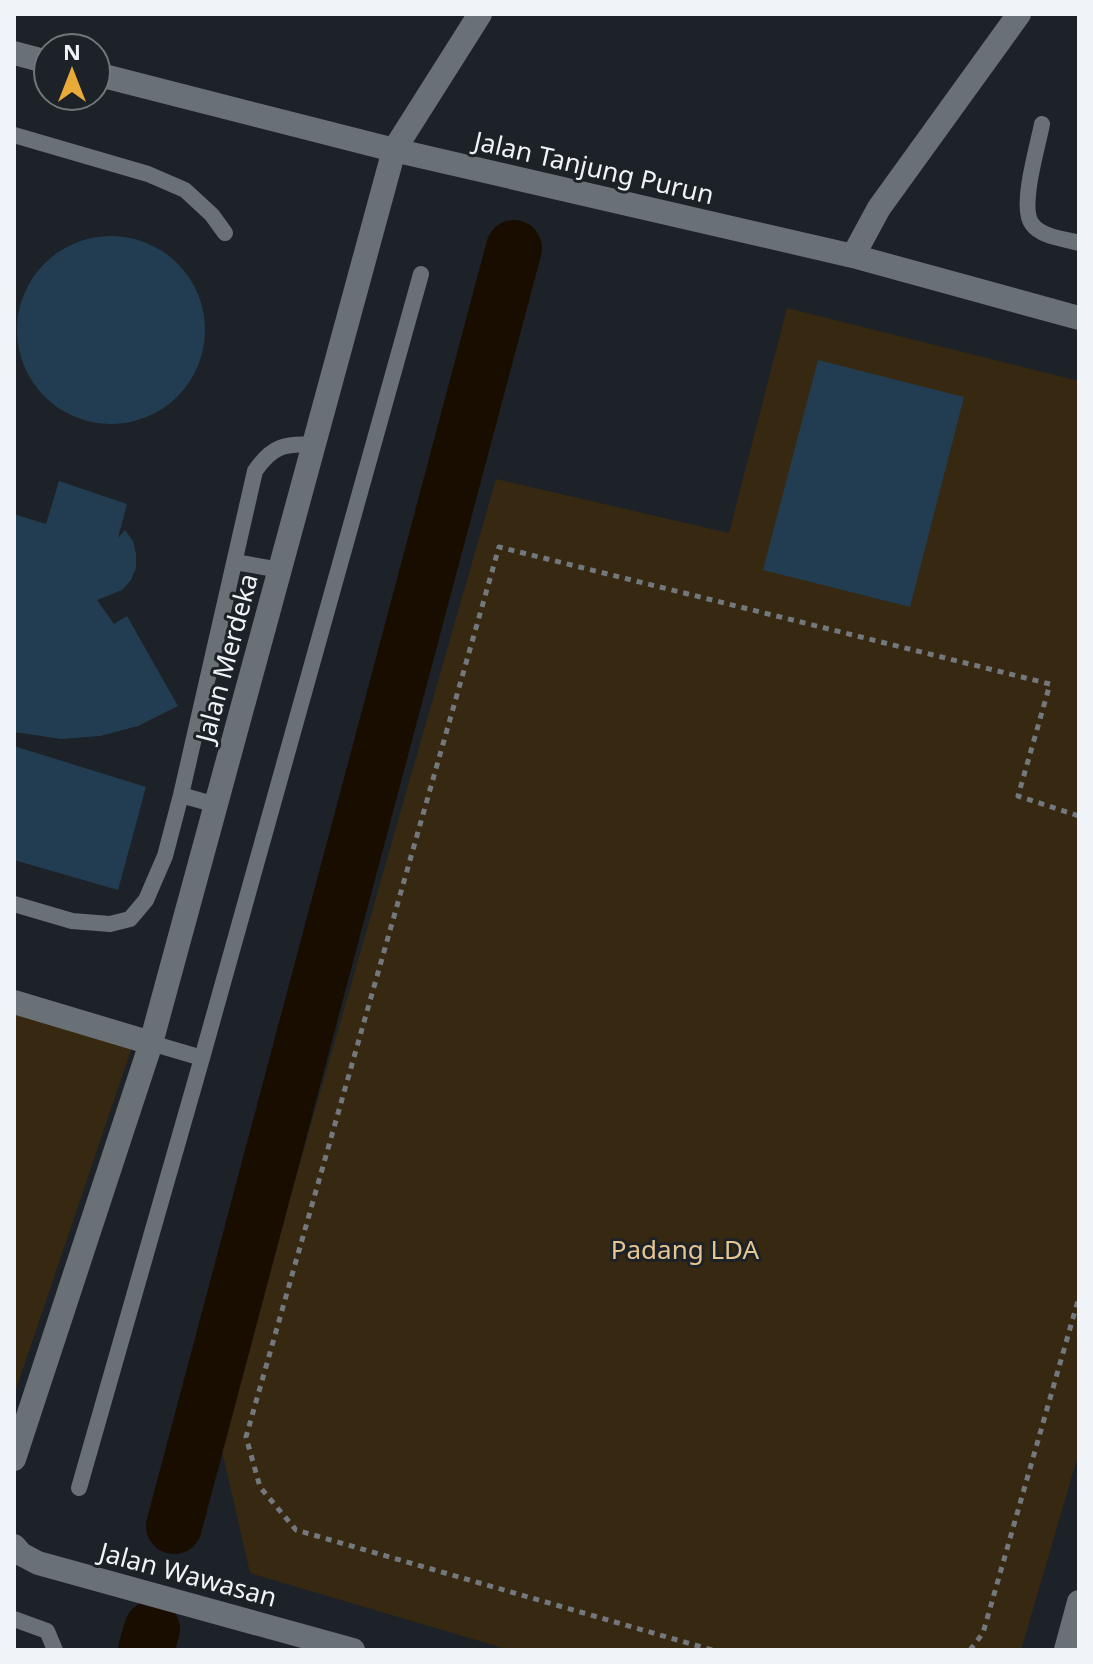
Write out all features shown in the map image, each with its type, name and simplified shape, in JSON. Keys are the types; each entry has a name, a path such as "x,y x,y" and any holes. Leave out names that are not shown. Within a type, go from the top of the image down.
{"street":[{"name":"Jalan Merdeka","path":"14,1459 151,1043 394,150 480,14"},
{"path":"853,256 879,208 1019,14"},
{"name":"Jalan Tanjung Purun","path":"112,78 394,150 853,256 1079,318"},
{"path":"14,1002 151,1043"},
{"name":"Jalan Wawasan","path":"14,1546 21,1554 38,1563 353,1650"},
{"path":"1066,1650 1079,1602"}],"lane":[{"path":"1042,124 1025,210 1033,226 1053,237 1079,243"},
{"path":"14,135 148,174 185,190 212,215 225,233"},
{"path":"79,1488 421,274"},
{"path":"14,904 89,924 110,924 130,919 146,900 165,856 181,795 255,471 266,455 291,444 314,445"},
{"path":"235,562 280,570"},
{"path":"181,795 216,805"},
{"path":"151,1043 202,1058"},
{"path":"14,1619 47,1631 55,1650"}],"path":[{"path":"712,1650 296,1530 260,1487 246,1437 499,547 1050,684 1018,796 1079,816"},
{"path":"970,1650 983,1633 1079,1297"}],"green space":[{"name":"Padang LDA","path":"787,308 1079,381 1079,1452 1021,1650 510,1650 250,1573 220,1442 496,479 729,533"},
{"path":"14,1011 132,1047 14,1395"}],"building":[{"path":"111,236 129,237 147,243 178,263 198,294 204,312 204,348 198,366 178,397 147,417 129,423 111,424 93,423 75,417 44,397 24,366 18,348 17,330 18,312 24,294 44,263 75,243 93,237"},
{"path":"818,360 964,397 910,607 763,570"},
{"path":"59,481 127,504 118,538 125,530 133,541 136,568 122,590 97,600 114,624 127,616 178,706 138,726 100,736 61,739 14,732 14,514 46,524"},
{"path":"14,746 146,787 118,890 14,860"}],"waterway":[{"path":"174,1526 514,248"},
{"path":"146,1650 152,1629"}]}
